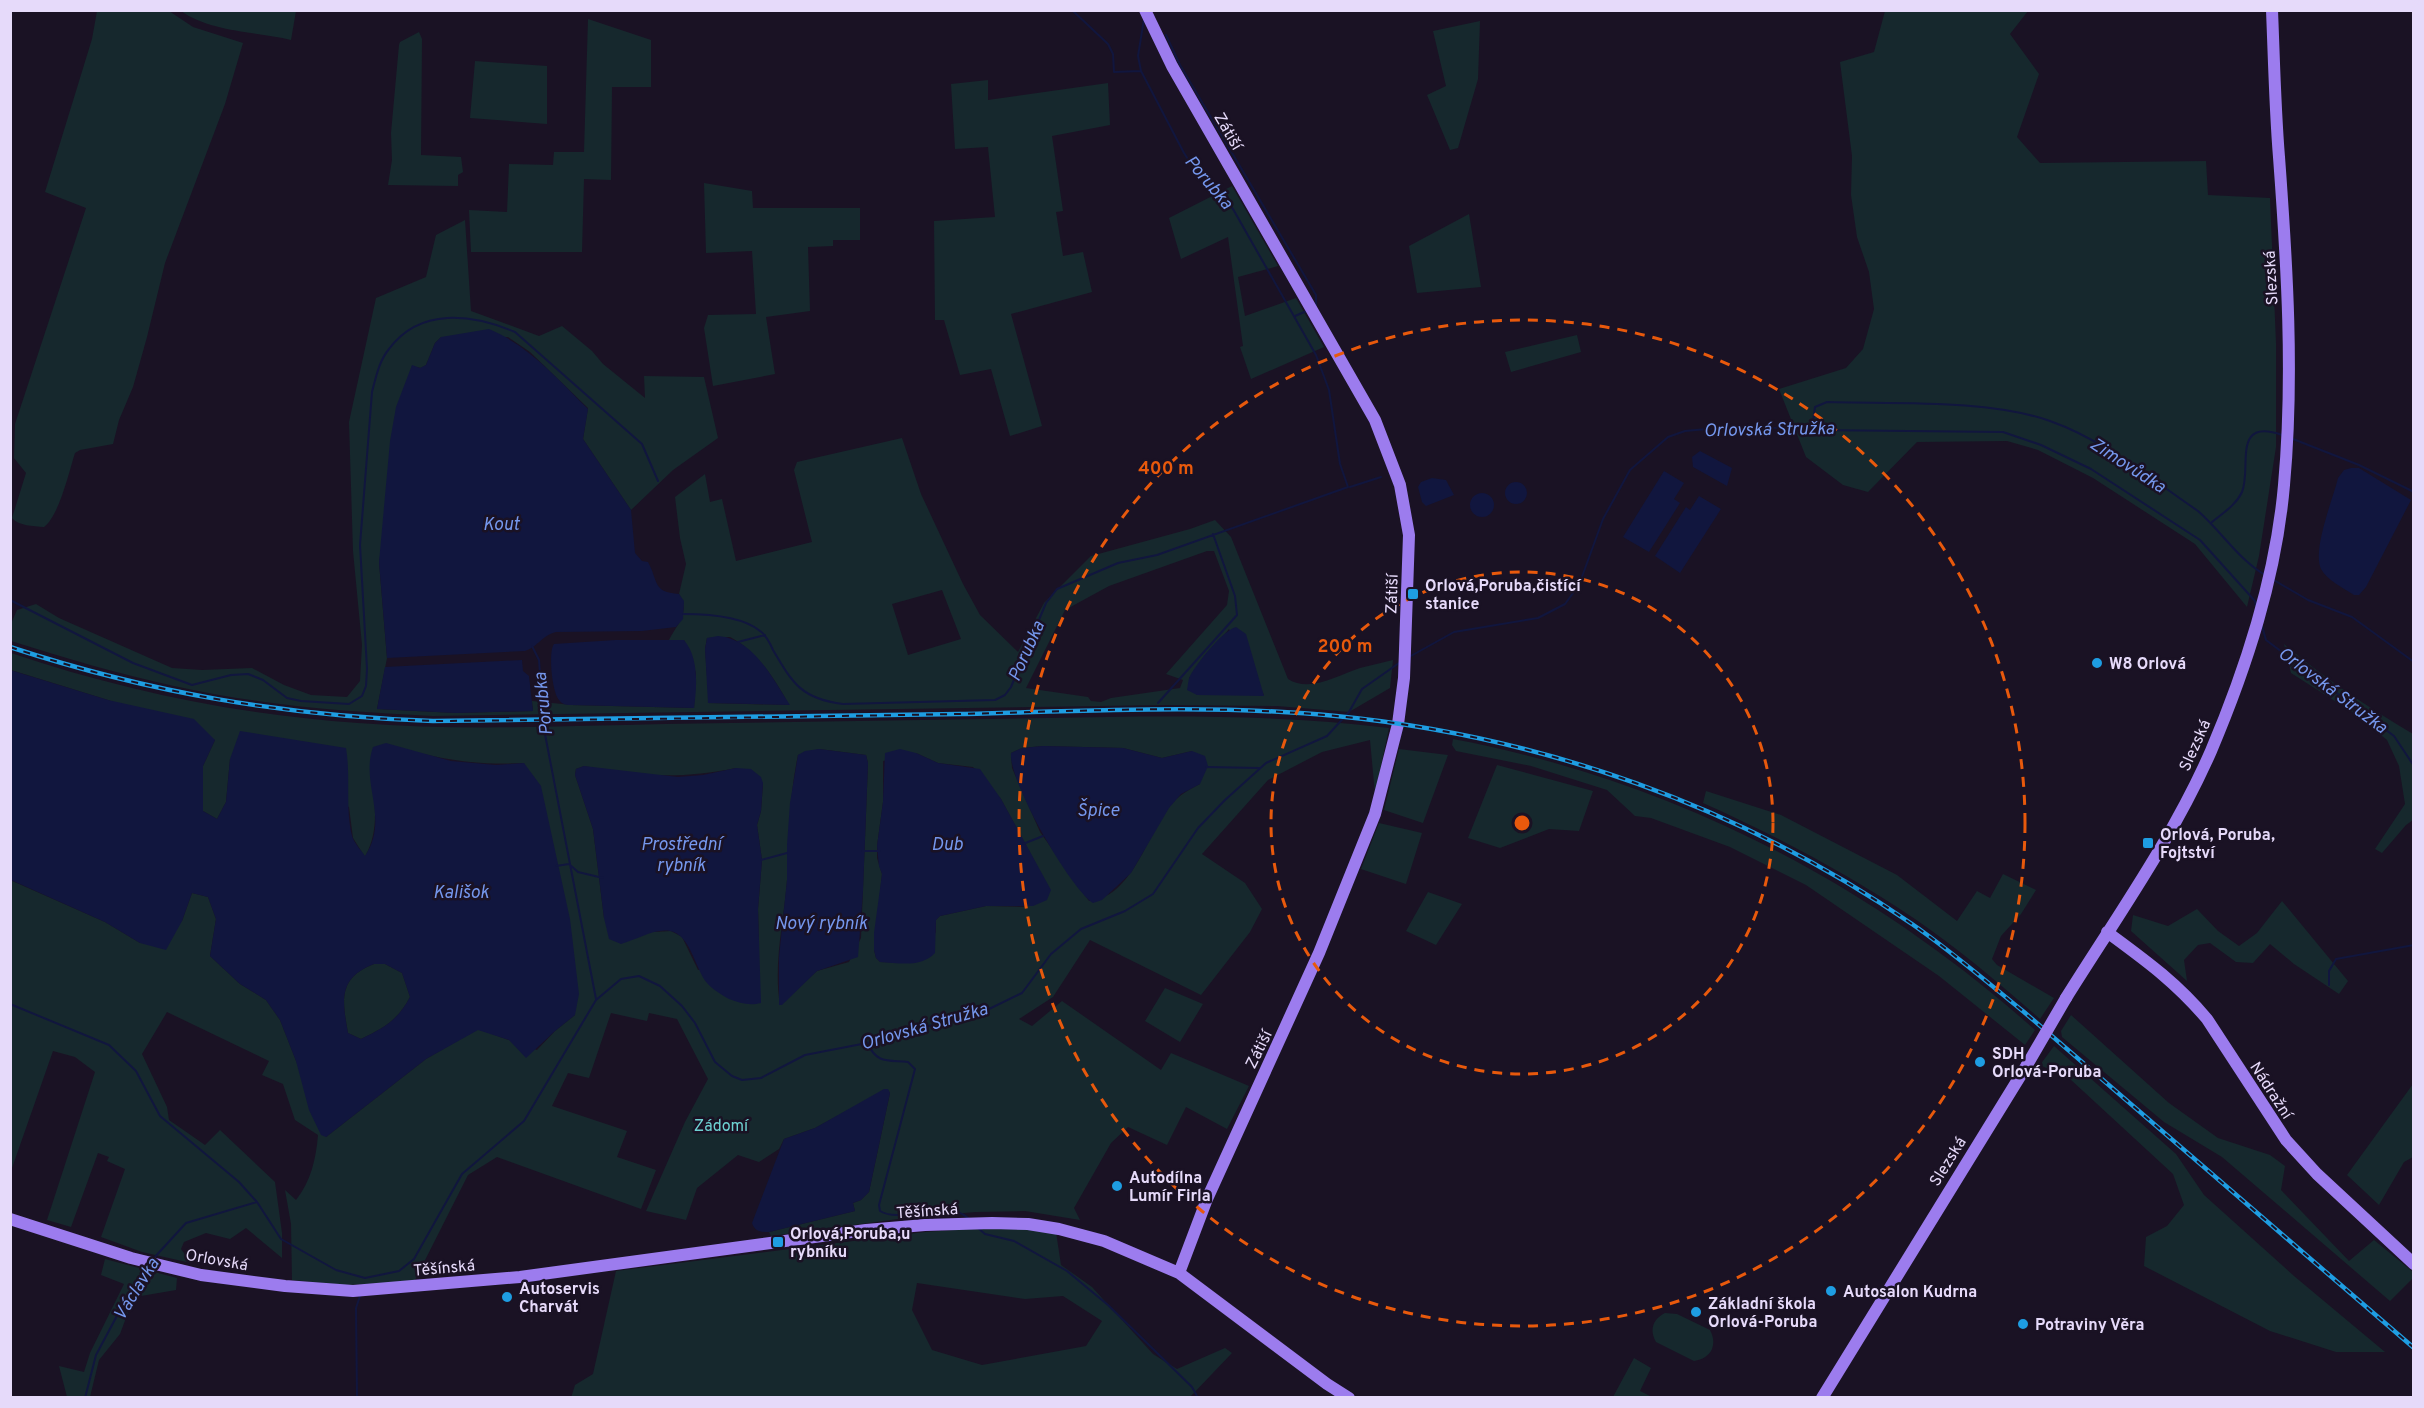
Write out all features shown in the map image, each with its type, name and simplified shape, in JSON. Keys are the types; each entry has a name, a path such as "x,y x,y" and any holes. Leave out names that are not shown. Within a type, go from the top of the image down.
{"street":[{"name":"Zátiší","path":"1145,10 1172,66 1375,420 1400,485 1409,535 1404,678 1398,724 1375,814 1315,963 1207,1199 1179,1273"},
{"name":"Slezská","path":"1822,1398 2163,843 2197,781 2226,714 2254,635 2264,600 2284,487 2288,416 2288,317 2272,10"},
{"name":"Nádražní","path":"2107,932 2162,973 2195,1005 2286,1140 2317,1174 2414,1264"},
{"name":"Orlovská","path":"10,1220 131,1258 201,1275 285,1286 353,1291"},
{"name":"Těšínská","path":"353,1291 520,1277 866,1230 951,1224 1028,1224 1086,1235 1123,1247 1179,1273 1349,1398"}],"green space":[{"path":"97,11 169,11 193,27 243,43 225,104 165,263 133,387 119,420 113,444 75,453 63,493 54,513 44,527 31,526 18,523 12,518 26,473 14,458 15,424 86,208 45,192 92,39"},
{"path":"181,11 296,11 291,40 220,27 193,18"},
{"path":"1885,11 2028,11 2010,34 2039,74 2017,137 2040,163 2206,161 2208,195 2270,198 2276,343 2276,447 2259,556 2247,607 2195,544 2093,478 2038,450 2007,441 1917,442 1868,492 1843,485 1806,457 1779,389 1846,368 1863,349 1874,309 1869,272 1857,237 1851,195 1852,156 1840,62 1874,52"},
{"path":"588,19 651,40 651,87 612,87 611,180 584,179 582,252 471,252 469,210 507,212 509,164 553,165 554,152 584,152"},
{"path":"1480,21 1478,79 1458,148 1450,150 1427,95 1446,86 1433,31"},
{"path":"419,32 422,39 421,155 461,157 463,172 458,175 458,186 388,185 392,160 391,133 399,45 400,42"},
{"path":"475,61 547,66 547,124 470,118"},
{"path":"988,80 988,100 1108,83 1110,125 1052,136 1063,211 1056,212 1063,256 1083,252 1092,292 1011,314 1042,426 1010,436 991,369 960,375 944,320 935,320 934,221 995,217 988,147 955,149 951,84"},
{"path":"704,183 752,191 753,208 860,208 860,240 833,240 833,246 808,247 810,311 766,317 775,374 713,386 704,328 708,315 756,314 752,251 706,253"},
{"path":"1232,186 1278,266 1238,277 1245,316 1296,298 1324,347 1251,379 1240,347 1243,346 1228,237 1181,259 1169,218"},
{"path":"1469,214 1481,287 1417,293 1409,246"},
{"path":"465,220 471,311 539,336 562,326 592,351 603,364 645,398 644,376 704,377 718,438 673,470 631,510 583,439 588,408 530,352 508,337 441,337 435,343 426,365 421,368 412,366 379,562 387,658 377,709 456,713 533,711 532,701 572,705 694,708 696,673 684,640 669,640 682,618 684,606 679,594 686,564 675,497 705,474 710,502 722,499 736,561 812,542 794,470 797,462 902,438 921,494 963,584 980,615 1018,652 1044,603 1091,556 1215,520 1231,537 1288,679 1297,683 1315,684 1360,668 1393,660 1390,688 1349,712 1277,706 1164,705 433,716 303,707 206,693 112,671 11,641 10,626 17,610 36,604 59,618 172,668 202,670 252,668 284,685 311,695 347,697 360,681 362,645 353,551 349,422 376,298 426,277 436,235","holes":["1207,551 1214,551 1229,591 1227,605 1166,674 1183,680 1180,688 1111,698 1101,702 1091,701 1088,697 1026,688 1065,610 1109,586","942,590 961,639 908,655 892,604","1229,629 1264,695 1197,695 1189,678","730,637 749,650 778,685 789,705 709,703 705,649 707,638"]},
{"path":"1577,335 1581,352 1511,372 1505,352"},
{"path":"2284,644 2347,692 2413,734 2413,820 2382,853 2375,849 2405,804 2399,766 2387,740 2355,714 2291,673"},
{"name":"Zádomí","path":"11,653 139,690 226,707 314,719 435,727 1176,717 1304,720 1389,728 1375,794 1370,740 1322,752 1268,780 1202,854 1245,883 1262,909 1250,932 1201,995 1090,940 1053,997 1019,1019 1032,1026 1062,1001 1161,1070 1171,1053 1249,1086 1227,1129 1186,1107 1167,1145 1128,1127 1111,1143 1074,1208 1080,1220 1025,1211 976,1212 913,1217 771,1236 769,1232 855,1211 853,1203 861,1200 869,1192 890,1093 887,1089 815,1128 784,1139 779,1149 759,1162 738,1155 697,1188 686,1220 646,1211 685,1122 708,1079 677,1019 649,1013 647,1021 611,1013 589,1078 568,1073 552,1106 627,1131 617,1157 656,1170 641,1209 497,1157 468,1175 414,1282 344,1285 292,1280 291,1224 285,1190 296,1200 301,1193 312,1169 318,1135 295,1120 283,1084 262,1075 269,1061 167,1012 142,1054 167,1107 169,1120 205,1145 220,1130 275,1182 282,1233 282,1258 246,1228 230,1239 206,1233 184,1242 181,1249 191,1263 142,1252 101,1237 125,1169 107,1161 109,1157 98,1153 71,1227 47,1220 95,1072 75,1057 53,1051 11,1168 10,880 105,922 140,943 182,921 192,893 208,897 216,919 210,956 240,984 266,1000 280,1020 326,1137 426,1059 478,1029 537,1050 575,1015 524,763 473,762 424,754 374,795 374,827 365,857 353,838 349,807 230,759 226,802 217,819 203,811 203,766 215,740 108,700 11,670","holes":["1043,746 1123,748 1162,758 1192,751 1200,784 1184,793 1170,806 1128,877 1104,897 1089,901 1040,832 1012,768 1011,753 1022,748","819,749 866,755 868,763 861,938 849,962 817,971 780,1005 778,958 787,880 791,802 798,755","916,753 938,763 973,767 1001,799 1034,860 1024,907 986,906 940,916 936,920 936,932 915,963 880,962 874,950 882,874 877,858 877,846 883,802 883,761","584,766 641,774 678,775 736,768 763,783 761,811 757,825 762,860 758,909 759,945 698,970 682,937 671,931 654,932 604,918 593,829 575,775 576,769"]},
{"path":"1453,739 1534,757 1613,781 1689,810 1764,844 1835,884 1905,928 1971,977 2035,1030 2025,1045 1939,976 1806,885 1730,847 1651,818 1635,816 1607,790 1531,766 1456,751 1452,745"},
{"path":"1399,749 1448,755 1423,823 1384,810"},
{"path":"1497,765 1593,791 1579,831 1549,829 1500,848 1468,838"},
{"path":"1706,791 1781,815 1897,875 1957,921 1977,891 1990,898 2003,874 2036,890 2021,914 2001,936 1992,959 1997,965 2054,998 2040,1019 1963,955 1915,919 1812,856 1703,803"},
{"path":"1379,823 1422,833 1406,884 1361,869"},
{"path":"1428,892 1462,904 1436,945 1406,931"},
{"path":"2282,901 2348,981 2339,994 2294,964 2270,944 2253,963 2236,962 2210,943 2198,945 2184,960 2187,981 2131,931 2133,915 2168,926 2197,909 2218,931 2239,946 2257,933"},
{"path":"374,964 385,964 402,973 410,997 401,1012 390,1022 361,1039 348,1033 344,1010 345,991 354,976"},
{"path":"1165,988 1203,1004 1180,1042 1145,1021"},
{"path":"2071,1015 2169,1103 2218,1138 2270,1155 2285,1166 2281,1190 2349,1261 2374,1240 2413,1272 2413,1278 2390,1301 2222,1157 2164,1122 2062,1037 2061,1031"},
{"path":"2054,1046 2176,1154 2204,1195 2294,1276 2385,1352 2336,1352 2270,1331 2144,1266 2146,1237 2167,1226 2184,1205 2173,1174 2070,1079 2040,1065"},
{"path":"2413,1084 2413,1157 2404,1162 2379,1205 2347,1175"},
{"path":"999,1227 1056,1232 1061,1265 1092,1287 1153,1354 1177,1369 1225,1348 1232,1353 1190,1397 571,1398 575,1385 593,1374 616,1271 925,1232","holes":["917,1283 1025,1299 1063,1296 1102,1321 1086,1346 982,1365 932,1350 912,1310"]},
{"path":"105,1259 177,1278 176,1290 141,1296 130,1307 120,1334 99,1360 90,1397 67,1397 59,1366 84,1372 90,1353 124,1284 101,1275"},
{"path":"1665,1313 1677,1314 1710,1330 1713,1346 1709,1354 1694,1361 1656,1342 1653,1325"},
{"path":"1634,1358 1651,1368 1640,1391 1652,1397 1613,1397"}],"water":[{"name":"Kout","path":"489,329 530,354 588,409 583,439 631,510 635,553 642,561 648,562 660,588 679,594 684,601 683,619 676,627 642,631 556,632 525,651 387,658 379,562 390,441 396,407 412,365 420,368 426,365 435,343 441,337"},
{"path":"1700,451 1732,468 1727,486 1693,467 1692,457"},
{"path":"2359,468 2411,500 2366,587 2359,595 2354,595 2331,580 2321,569 2319,560 2324,524 2338,478 2344,470"},
{"path":"1664,471 1684,483 1674,499 1680,503 1649,552 1623,537"},
{"path":"1432,478 1446,480 1454,495 1426,506 1422,502 1418,487 1421,482"},
{"path":"1512,482 1520,482 1527,489 1527,497 1520,504 1512,504 1505,497 1505,489"},
{"path":"1482,493 1491,496 1494,505 1491,514 1482,517 1473,514 1470,505 1473,496"},
{"path":"1699,496 1721,509 1680,573 1655,556 1686,507 1690,510"},
{"path":"1236,627 1246,634 1264,696 1197,695 1187,690 1190,676 1204,656 1217,641"},
{"path":"718,636 742,644 752,652 769,672 790,705 708,703 705,649 707,638"},
{"path":"616,640 684,640 695,664 694,708 568,705 561,702 554,689 551,655 554,644"},
{"path":"522,660 523,671 529,676 533,711 456,713 377,709 385,667"},
{"name":"Kališok","path":"10,670 108,700 194,719 215,740 203,766 203,811 217,819 226,802 230,759 240,731 346,748 350,825 353,839 365,856 372,842 375,828 370,774 373,747 386,743 451,761 496,765 524,763 541,786 570,919 579,994 575,1015 526,1058 509,1040 478,1030 426,1059 326,1137 321,1135 309,1110 296,1061 280,1020 266,1000 240,984 210,956 216,919 208,897 192,893 182,921 166,950 140,943 105,922 11,880","holes":["374,964 385,964 402,973 410,997 401,1012 390,1022 361,1039 348,1033 344,1010 345,991 348,983 362,970"]},
{"name":"Špice","path":"1043,746 1123,748 1162,758 1192,751 1205,756 1208,766 1200,784 1181,794 1169,808 1131,873 1102,900 1093,903 1082,893 1056,856 1019,786 1011,753 1022,748"},
{"name":"Nový rybník","path":"819,749 866,755 868,763 858,957 817,971 782,1005 779,1005 779,957 787,880 790,803 798,755 805,751"},
{"name":"Dub","path":"900,749 938,763 980,769 1001,799 1051,890 1047,900 1033,906 986,906 940,916 936,920 935,953 923,961 909,964 880,962 874,950 882,874 877,846 883,802 885,753"},
{"name":"Prostřední rybník","path":"584,766 678,777 703,775 736,768 751,769 761,777 763,783 761,811 757,825 762,860 758,909 761,1003 737,1002 712,987 703,977 683,939 670,931 658,931 621,944 609,939 604,918 593,829 575,775 576,769"},
{"path":"884,1089 888,1089 890,1093 869,1192 861,1200 853,1203 855,1211 769,1232 757,1230 752,1223 784,1139 815,1128"}],"waterway":[{"path":"1072,10 1108,44 1113,54 1114,72 1141,71"},
{"name":"Porubka","path":"683,614 723,617 752,626 766,637 787,672 800,688 808,694 829,702 843,704 995,700 1005,695 1011,687 1046,603 1057,589 1118,563 1157,555 1348,487 1340,464 1329,390 1316,355 1233,209 1213,184 1198,175 1184,153 1141,71 1138,56 1144,19"},
{"path":"1166,35 1180,65 1316,295 1316,307"},
{"path":"1295,316 1309,310"},
{"path":"10,600 133,663 192,685 231,675 248,674 263,680 287,698 301,701 349,704 362,696 366,686 367,669 360,545 372,392 380,364 389,349 402,335 431,320 464,318 482,321 515,332 642,444 658,481"},
{"name":"Zimovůdka","path":"1812,430 1815,407 1827,402 1970,406 2025,414 2050,421 2108,449 2145,473 2198,511 2246,561 2265,575"},
{"name":"Zimovůdka","path":"1409,657 1454,632 1538,618 1565,604 1579,585 1603,519 1630,470 1668,437 1685,431 1740,426 1812,430 2003,432 2041,445 2091,469 2200,540 2255,601 2256,607"},
{"path":"2212,522 2233,505 2242,492 2250,439 2256,433 2266,431 2282,435"},
{"path":"2293,439 2359,465 2414,492"},
{"path":"1350,487 1381,477"},
{"path":"1158,703 1237,615 1235,596 1213,534"},
{"name":"Zimovůdka","path":"2272,579 2308,600 2352,617 2414,662"},
{"name":"Orlovská Stružka","path":"2262,626 2266,640 2394,736 2414,766"},
{"path":"738,642 765,635"},
{"name":"Porubka","path":"532,646 539,660 544,729 596,999"},
{"name":"Orlovská Stružka","path":"10,1004 109,1045 136,1071 160,1116 239,1182 257,1202 281,1239 336,1270 365,1278 399,1271 414,1259 462,1174 524,1121 596,1000 621,979 639,976 660,986 682,1006 695,1023 715,1062 732,1076 742,1080 761,1078 805,1055 867,1043 987,1010 1022,993 1051,954 1081,929 1125,911 1153,894 1198,828 1225,800 1266,763 1327,736 1349,712 1362,689 1399,663"},
{"path":"1206,767 1259,768"},
{"path":"1023,844 1043,836"},
{"path":"862,851 880,851"},
{"path":"761,860 787,853"},
{"path":"556,866 569,864 578,872 603,878"},
{"path":"2329,985 2329,971 2336,959 2414,945"},
{"path":"868,1044 879,1058 908,1062 915,1069 879,1205 880,1211 900,1215 947,1210 958,1212 968,1218"},
{"name":"Václavka","path":"153,1259 186,1223 257,1202"},
{"path":"978,1228 985,1234 1014,1241 1067,1271 1108,1305 1192,1387 1198,1398"},
{"name":"Václavka","path":"85,1398 96,1355 127,1297 148,1266"},
{"path":"357,1398 356,1308 360,1296"}],"railway":[{"path":"10,647 114,677 167,689 271,708 378,718 499,721 1148,709 1243,710 1336,716 1413,726 1489,740 1564,760 1637,784 1709,812 1779,845 1847,882 1912,924 2024,1012 2414,1348"}],"place":[{"name":"Orlová,Poruba,čistící stanice","path":"1413,594"},
{"name":"W8 Orlová","path":"2097,663"},
{"name":"Orlová, Poruba, Fojtství","path":"2148,843"},
{"name":"SDH Orlová-Poruba","path":"1980,1062"},
{"name":"Autodílna Lumír Firla","path":"1117,1186"},
{"name":"Orlová,Poruba,u rybníku","path":"778,1242"},
{"name":"Autosalon Kudrna","path":"1831,1291"},
{"name":"Autoservis Charvát","path":"507,1297"},
{"name":"Základní škola Orlová-Poruba","path":"1696,1312"},
{"name":"Potraviny Věra","path":"2023,1324"}]}
